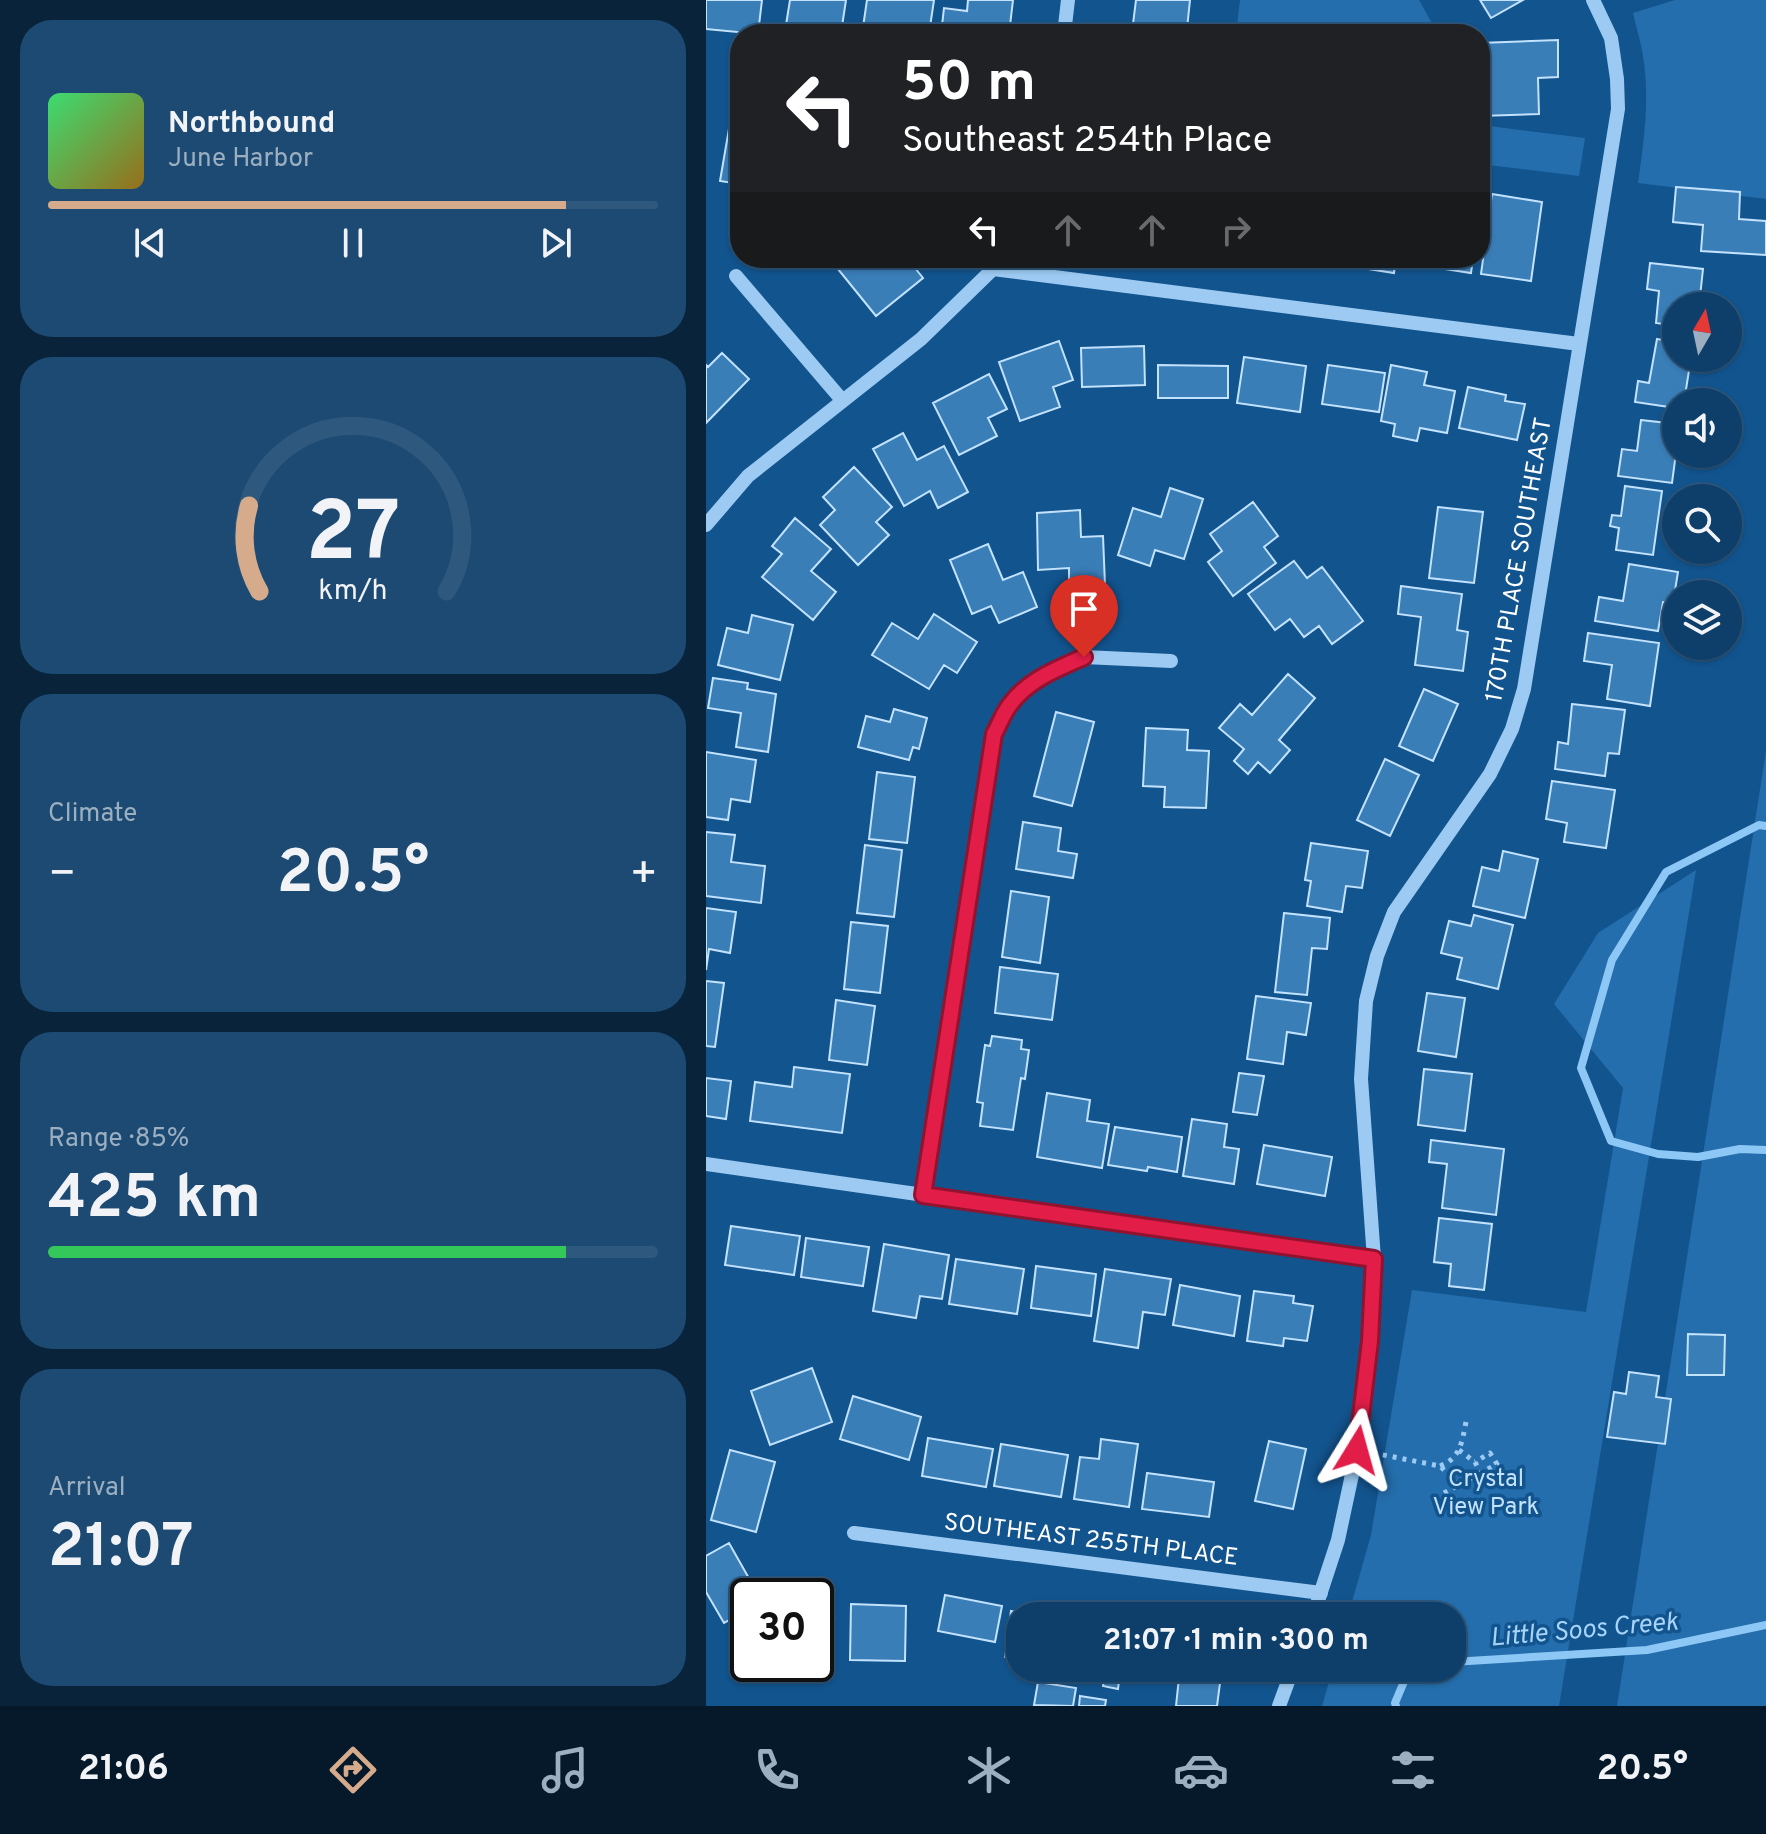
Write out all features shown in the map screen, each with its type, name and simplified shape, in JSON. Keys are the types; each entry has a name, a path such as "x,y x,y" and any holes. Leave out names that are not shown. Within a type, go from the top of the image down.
{"street":[{"path":"1065,24 1068,0"},
{"name":"170TH PLACE SOUTHEAST","path":"1318,1602 1338,1540 1357,1450 1370,1341 1374,1259 1361,1079 1366,1001 1377,956 1394,912 1490,774 1512,729 1524,689 1618,109 1611,38 1593,0"},
{"path":"706,525 748,476 921,339 992,268"},
{"path":"1025,268 1579,344"},
{"path":"736,276 842,400"},
{"path":"923,1195 994,734 1009,706 1025,688 1045,674 1084,657 1171,661"},
{"path":"706,1164 1374,1259"},
{"name":"SOUTHEAST 255TH PLACE","path":"854,1533 1321,1593"},
{"path":"1279,1706 1288,1682"}],"path":[{"path":"1440,1466 1449,1462 1459,1450 1466,1422"},
{"path":"1357,1450 1440,1466 1459,1485"},
{"path":"1459,1450 1475,1462 1481,1474"},
{"path":"1444,1493 1497,1464 1490,1453 1475,1462"}],"green space":[{"path":"1240,0 1419,0 1432,24 1237,24"},
{"path":"1675,0 1766,0 1766,199 1638,183 1646,88 1633,13"},
{"path":"1490,126 1585,138 1579,176 1490,165"},
{"path":"1766,751 1766,1706 1617,1706"},
{"name":"Crystal View Park","path":"1696,870 1559,1706 1322,1706 1329,1682 1466,1682 1466,1602 1352,1602 1371,1535 1412,1290 1586,1312 1623,1088 1554,1004 1598,933"}],"building":[{"path":"706,0 762,0 759,24 730,24 730,31 706,29"},
{"path":"790,0 846,0 842,24 786,24"},
{"path":"867,0 934,0 930,24 863,24"},
{"path":"968,0 1013,0 1010,24 942,24 944,8 967,11"},
{"path":"1136,0 1190,0 1188,24 1133,24"},
{"path":"1480,0 1523,0 1491,18"},
{"path":"1558,40 1558,77 1538,78 1539,114 1490,116 1490,43"},
{"path":"730,123 730,182 720,181"},
{"path":"1676,187 1740,192 1739,219 1766,221 1766,255 1701,251 1703,225 1673,222"},
{"path":"1492,194 1542,202 1531,281 1481,274 1482,268 1490,268"},
{"path":"1650,263 1703,269 1701,292 1662,292 1662,324 1656,323 1659,291 1647,289"},
{"path":"837,268 915,268 923,278 876,316"},
{"path":"1362,268 1395,268 1394,273"},
{"path":"1438,268 1472,268 1471,273"},
{"path":"1657,339 1662,340 1662,372 1689,372 1686,388 1662,388 1662,406 1635,402 1638,381 1649,383"},
{"path":"1059,341 1073,380 1053,387 1060,407 1020,421 999,362"},
{"path":"1144,346 1145,385 1082,387 1081,348"},
{"path":"722,353 749,379 706,423 706,365 708,367"},
{"path":"1244,357 1306,366 1300,412 1237,403"},
{"path":"1158,365 1228,366 1228,398 1158,398"},
{"path":"1328,365 1385,373 1379,412 1322,404"},
{"path":"1391,365 1427,372 1424,385 1455,391 1447,433 1420,428 1417,441 1393,436 1395,424 1381,421"},
{"path":"989,374 1007,409 988,418 997,436 959,455 933,403"},
{"path":"1468,387 1506,395 1505,401 1525,404 1517,440 1459,428"},
{"path":"1641,420 1662,422 1662,468 1674,468 1672,483 1618,476 1622,449 1637,451"},
{"path":"903,433 917,460 944,446 968,492 938,508 930,491 904,506 873,449"},
{"path":"854,467 892,507 876,522 889,535 858,565 820,525 835,510 823,497"},
{"path":"1625,486 1662,491 1653,555 1616,550 1619,528 1610,526 1612,515 1621,516"},
{"path":"1170,488 1203,499 1184,559 1155,550 1150,566 1118,555 1133,508 1161,517"},
{"path":"1253,502 1278,536 1264,547 1276,563 1233,596 1208,562 1222,551 1210,534"},
{"path":"1438,507 1483,512 1474,583 1429,578"},
{"path":"1080,510 1081,537 1103,536 1105,585 1069,587 1069,568 1038,570 1037,513"},
{"path":"795,518 831,549 811,571 836,592 813,620 762,577 782,554 772,546"},
{"path":"988,544 1003,580 1023,572 1037,607 999,623 991,606 972,614 950,560"},
{"path":"1294,561 1307,578 1322,567 1363,621 1332,644 1319,626 1304,637 1290,619 1275,630 1248,594"},
{"path":"1629,564 1678,572 1677,580 1662,580 1658,631 1595,621 1599,597 1623,601"},
{"path":"1401,586 1462,594 1457,630 1468,632 1463,671 1415,665 1421,617 1398,614"},
{"path":"934,614 977,642 957,673 944,665 929,689 872,655 892,623 918,639"},
{"path":"752,615 793,625 780,680 718,665 727,628 748,633"},
{"path":"1588,633 1659,643 1650,706 1607,699 1612,665 1584,661"},
{"path":"1288,674 1315,698 1279,740 1290,750 1270,773 1258,762 1248,774 1234,761 1244,749 1219,728 1240,704 1252,715"},
{"path":"713,678 748,683 747,689 776,694 768,752 736,747 741,713 708,708"},
{"path":"1424,689 1458,704 1433,761 1399,746"},
{"path":"1572,704 1625,710 1619,754 1608,753 1605,776 1555,769 1558,742 1568,744"},
{"path":"894,709 927,718 919,749 913,747 909,760 858,747 866,716 890,722"},
{"path":"1056,712 1094,722 1072,806 1034,796"},
{"path":"1146,728 1188,730 1187,750 1209,751 1206,808 1164,807 1165,787 1143,786"},
{"path":"706,752 756,760 750,802 731,799 728,820 706,817"},
{"path":"1385,759 1419,775 1390,836 1357,820"},
{"path":"877,772 915,777 907,843 869,839"},
{"path":"1552,781 1615,790 1606,848 1564,842 1567,823 1546,819"},
{"path":"1023,822 1061,828 1058,851 1077,854 1073,878 1016,869"},
{"path":"706,832 735,835 731,862 765,866 761,903 706,896"},
{"path":"1311,843 1368,851 1362,888 1346,886 1342,912 1307,906 1311,881 1305,880"},
{"path":"865,845 902,850 894,917 857,913"},
{"path":"1503,851 1538,859 1525,918 1473,906 1482,867 1499,871"},
{"path":"1011,891 1049,897 1040,963 1002,957"},
{"path":"706,908 736,912 730,953 709,949 706,970"},
{"path":"1284,913 1330,918 1327,949 1312,948 1307,995 1275,992"},
{"path":"1474,915 1513,925 1498,989 1457,979 1462,958 1441,953 1449,921 1471,926"},
{"path":"851,922 888,926 880,993 844,989"},
{"path":"1000,967 1058,974 1052,1020 995,1013"},
{"path":"706,981 724,983 715,1047 706,1046"},
{"path":"1427,993 1465,998 1456,1057 1418,1051"},
{"path":"1256,996 1311,1003 1306,1035 1287,1032 1283,1064 1247,1059"},
{"path":"836,1000 875,1006 867,1065 829,1060"},
{"path":"992,1036 1022,1040 1021,1049 1029,1050 1013,1130 980,1126 983,1103 977,1102 985,1045 990,1046"},
{"path":"794,1067 850,1074 842,1133 750,1121 755,1082 792,1087"},
{"path":"1424,1069 1472,1074 1465,1131 1418,1125"},
{"path":"1239,1073 1264,1076 1257,1115 1233,1112"},
{"path":"706,1078 731,1081 726,1119 706,1116"},
{"path":"1047,1093 1090,1100 1087,1121 1109,1124 1102,1168 1037,1157"},
{"path":"1192,1119 1227,1124 1224,1147 1239,1149 1234,1184 1183,1176"},
{"path":"1115,1127 1182,1137 1177,1172 1108,1165"},
{"path":"1431,1140 1504,1149 1496,1215 1442,1208 1447,1164 1429,1162"},
{"path":"1264,1145 1332,1157 1325,1196 1257,1184"},
{"path":"1439,1218 1492,1224 1484,1290 1449,1286 1451,1264 1434,1262"},
{"path":"731,1226 800,1236 794,1275 725,1265"},
{"path":"806,1238 869,1247 863,1286 801,1277"},
{"path":"884,1244 949,1255 942,1299 920,1296 916,1318 873,1311"},
{"path":"956,1259 1024,1269 1017,1314 949,1304"},
{"path":"1036,1266 1096,1274 1091,1316 1031,1308"},
{"path":"1105,1269 1171,1279 1165,1315 1143,1312 1138,1348 1094,1341"},
{"path":"1180,1285 1240,1296 1234,1336 1173,1325"},
{"path":"1254,1291 1294,1296 1293,1303 1313,1306 1307,1341 1284,1338 1283,1346 1247,1341"},
{"path":"1688,1334 1725,1335 1724,1375 1687,1375"},
{"path":"812,1368 832,1422 770,1445 751,1391"},
{"path":"1629,1372 1659,1376 1656,1397 1671,1399 1665,1444 1607,1437 1614,1392 1626,1394"},
{"path":"853,1396 921,1417 909,1460 840,1439"},
{"path":"928,1438 993,1449 986,1487 922,1476"},
{"path":"1101,1439 1138,1444 1129,1507 1074,1499 1080,1457 1099,1459"},
{"path":"1269,1441 1306,1449 1293,1509 1255,1501"},
{"path":"1001,1444 1068,1455 1061,1497 994,1486"},
{"path":"730,1450 775,1462 756,1532 711,1520"},
{"path":"1147,1473 1214,1482 1209,1517 1142,1509"},
{"path":"729,1543 749,1578 730,1578 730,1620 724,1623 706,1592 706,1556"},
{"path":"945,1595 1002,1606 995,1642 938,1631"},
{"path":"851,1604 906,1606 905,1661 850,1660"},
{"path":"1038,1682 1076,1688 1073,1706 1034,1705"},
{"path":"1104,1682 1119,1682 1118,1689 1103,1686"},
{"path":"1179,1682 1220,1682 1217,1706 1176,1706"},
{"path":"1080,1696 1106,1700 1105,1706 1079,1706"}],"waterway":[{"name":"Little Soos Creek","path":"1766,826 1759,825 1666,872 1612,960 1581,1068 1611,1141 1658,1154 1698,1157 1740,1149 1766,1150"},
{"name":"Little Soos Creek","path":"1466,1661 1647,1650 1766,1625"},
{"name":"Little Soos Creek","path":"1396,1706 1404,1682"}],"route":[{"path":"1084,657 1045,674 1025,688 1009,706 994,734 923,1195 1374,1259 1370,1341 1357,1450"}]}
